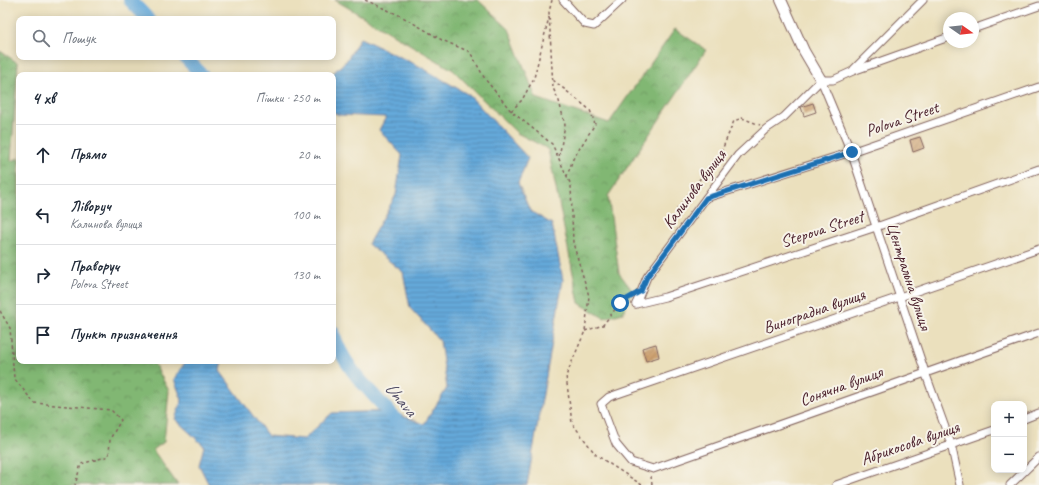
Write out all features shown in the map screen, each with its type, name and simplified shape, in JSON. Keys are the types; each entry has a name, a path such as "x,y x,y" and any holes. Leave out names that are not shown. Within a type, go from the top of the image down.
{"street":[{"path":"563,0 585,24 594,26 622,0"},
{"path":"781,0 804,51 821,80 833,80 853,71 943,39"},
{"path":"853,71 923,0"},
{"path":"979,27 1039,6"},
{"name":"Калинова вулиця","path":"636,304 647,277 738,155 766,129 784,117 821,80"},
{"name":"Центральна вулиця","path":"821,80 852,152 925,372 951,444 960,485"},
{"name":"Polova Street","path":"706,198 852,152 1039,87"},
{"name":"Stepova Street","path":"636,304 665,297 876,227 1039,169"},
{"name":"Виноградна вулиця","path":"653,469 631,462 616,444 601,404 609,397 1039,249"},
{"name":"Сонячна вулиця","path":"653,469 1039,333"},
{"path":"1027,418 1039,413"},
{"name":"Абрикосова вулиця","path":"836,485 991,431"},
{"path":"1011,484 1039,457"}],"path":[{"path":"365,0 401,16 442,40 470,52 485,79 510,111 552,144 571,185 573,243 589,296 585,331 566,376 572,423 596,454 642,485"},
{"path":"510,111 522,100 534,78 550,15 552,0"},
{"path":"550,15 553,88 560,101 565,125 558,158"},
{"path":"553,80 590,110 595,124 574,159 567,176"},
{"path":"677,209 722,150 734,121 742,118 766,129"},
{"path":"585,331 603,325 620,303 641,291"},
{"path":"0,311 10,328 14,378 34,403 111,410 121,420 110,439 109,456 81,464 75,485"}],"green space":[{"path":"335,0 478,0 509,29 536,98 609,123 675,29 706,50 608,196 619,273 632,290 623,313 604,318 579,303 548,149 517,133 453,70"},
{"path":"0,51 18,63 17,72 16,72 11,161 16,159 16,364 155,364 169,391 164,442 153,450 178,485 0,485"}],"water":[{"path":"360,38 419,66 469,95 528,158 518,183 530,211 552,224 563,280 527,485 209,485 199,465 204,446 175,419 182,400 174,379 184,364 221,364 220,371 268,436 304,439 332,413 389,411 424,424 447,388 440,341 410,308 403,272 368,244 396,195 402,155 379,130 386,117 339,115 336,114 336,72 334,72 347,60"}],"building":[{"path":"813,103 816,112 804,116 801,107"},
{"path":"920,137 924,148 913,152 910,140"},
{"path":"656,344 659,357 646,361 642,348"}],"waterway":[{"name":"Unava","path":"130,0 145,16"},
{"name":"Unava","path":"188,60 199,72"},
{"name":"Unava","path":"336,340 344,358 353,371 401,426"}],"route":[{"path":"620,303 641,291 647,277 706,198 852,152"}]}
